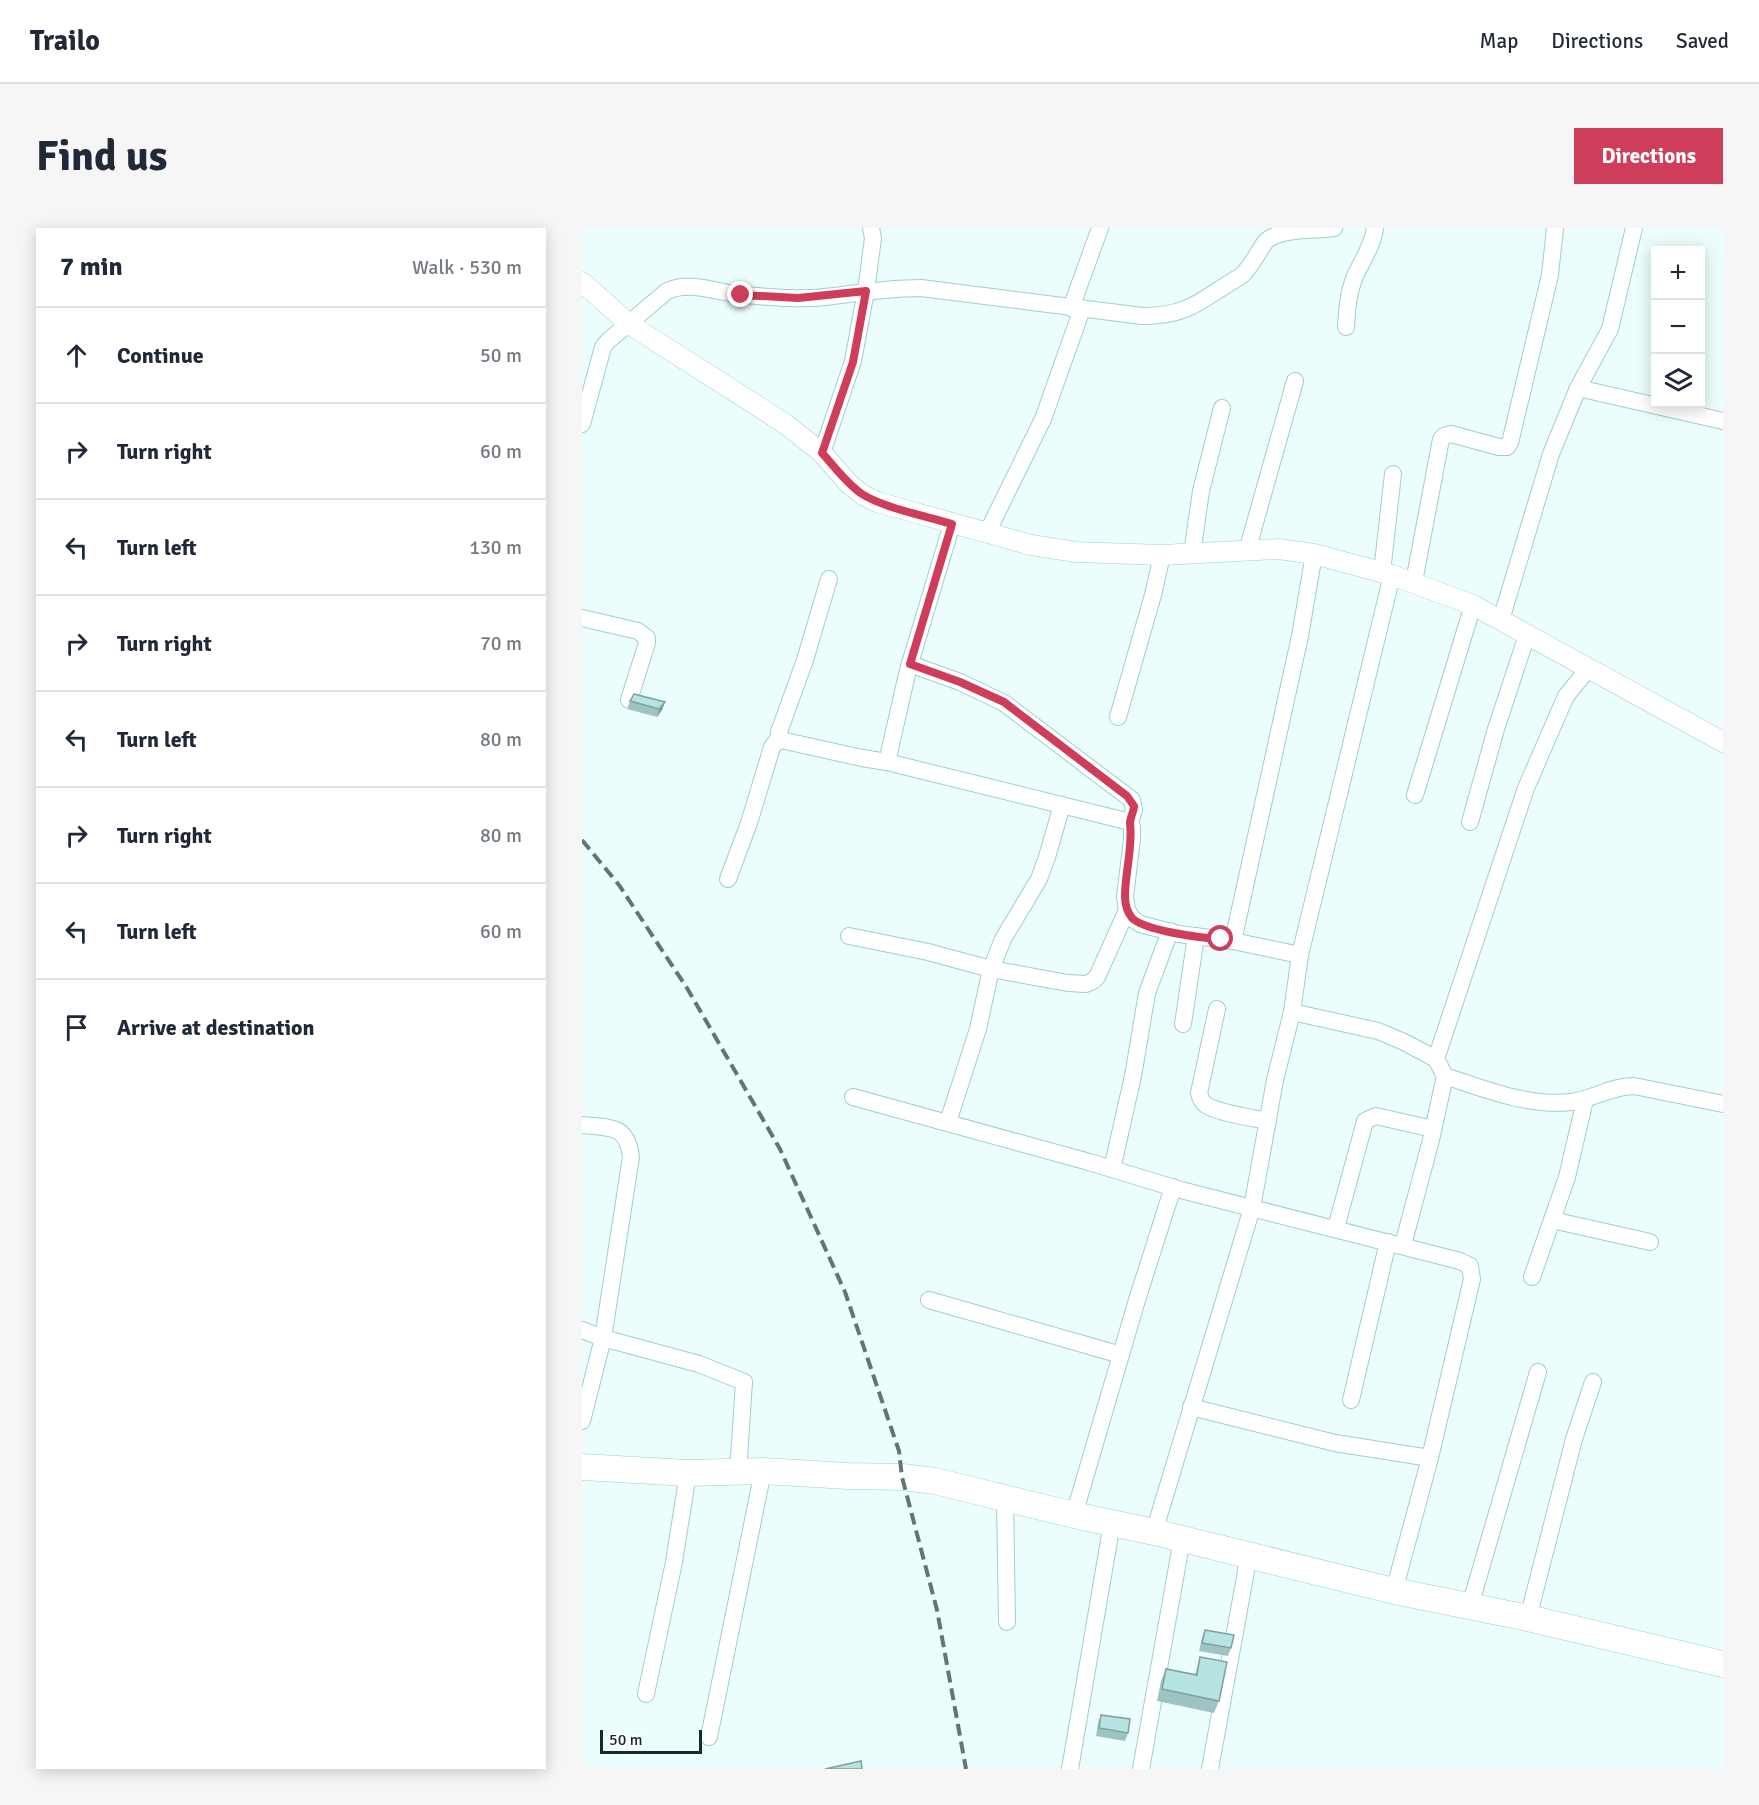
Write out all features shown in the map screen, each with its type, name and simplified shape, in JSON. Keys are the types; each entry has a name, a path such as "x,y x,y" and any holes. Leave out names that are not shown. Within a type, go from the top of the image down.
{"main road":[{"path":"582,1467 688,1473 751,1471 902,1477 935,1481 1154,1532 1394,1592 1527,1618 1723,1664"}],"street":[{"path":"822,453 853,362 866,291 873,238 871,228"},
{"path":"987,533 1043,419 1100,228"},
{"path":"582,424 603,347 611,336 629,324 667,291 677,286 690,286 741,295 798,298 921,288 1142,316 1173,315 1198,304 1241,276 1268,238 1274,234 1289,230 1334,228"},
{"path":"1346,327 1347,301 1354,279 1374,236 1375,228"},
{"path":"1414,582 1441,439 1451,434 1499,447 1507,447 1510,443 1550,275 1555,228"},
{"path":"1501,620 1551,453 1578,388 1610,329 1634,228"},
{"path":"582,282 629,324 784,423 822,453 849,484 863,495 878,502 1032,545 1076,552 1162,555 1279,549 1314,554 1387,573 1473,605 1723,742"},
{"path":"1247,551 1295,381"},
{"path":"1578,388 1723,421"},
{"path":"1192,554 1201,491 1222,408"},
{"path":"1154,1532 1252,1208 1275,1080 1292,1012 1300,955 1387,573 1393,474"},
{"path":"887,762 910,664 952,524"},
{"path":"1233,940 1300,636 1314,554"},
{"path":"1118,717 1162,555"},
{"path":"778,741 829,579"},
{"path":"1415,795 1473,605"},
{"path":"582,618 638,631 647,638 629,700"},
{"path":"1470,822 1496,729 1527,635"},
{"path":"910,664 960,682 1004,702 1132,800 1134,810 1130,822 1132,827 1125,897 1127,910 1140,924 1196,936 1233,940 1300,955"},
{"path":"1436,1059 1526,788 1566,696 1589,668"},
{"path":"728,879 749,823 772,747 778,741 785,740 887,762 1130,822"},
{"path":"948,1122 978,1029 991,969 1004,939 1039,879 1062,805"},
{"path":"849,936 928,951 991,969 1068,983 1086,984 1097,977 1127,910"},
{"path":"1112,1169 1133,1076 1147,993 1170,931"},
{"path":"1183,1024 1196,936"},
{"path":"1217,1009 1199,1093 1201,1100 1206,1106 1268,1122"},
{"path":"1292,1012 1378,1031 1436,1059 1445,1076 1433,1129 1395,1244 1351,1400"},
{"path":"1445,1076 1492,1092 1555,1103 1585,1100 1619,1086 1634,1086 1723,1104"},
{"path":"853,1097 1173,1187 1336,1228 1460,1261 1470,1266 1472,1279 1430,1458 1394,1592"},
{"path":"1532,1277 1572,1159 1585,1100"},
{"path":"1336,1228 1365,1121 1376,1116 1433,1129"},
{"path":"582,1131 582,1125 614,1129 624,1135 629,1144 631,1157 603,1338 582,1421"},
{"path":"1074,1515 1173,1187"},
{"path":"1552,1220 1650,1242"},
{"path":"929,1300 1121,1355"},
{"path":"582,1330 603,1338 699,1364 744,1382 751,1471 709,1737"},
{"path":"1470,1606 1538,1372"},
{"path":"1527,1618 1574,1439 1593,1382"},
{"path":"1191,1407 1335,1443 1430,1458"},
{"path":"646,1694 674,1562 688,1473"},
{"path":"1005,1498 1007,1622"},
{"path":"1071,1769 1112,1522"},
{"path":"1141,1769 1182,1539"},
{"path":"1210,1769 1249,1555"}],"building":[{"path":"634,694 665,702 659,709 630,701"},
{"path":"1205,1630 1234,1635 1231,1648 1202,1643"},
{"path":"1200,1657 1227,1662 1219,1701 1162,1689 1166,1669 1197,1675"},
{"path":"1101,1715 1130,1719 1128,1733 1099,1728"},
{"path":"861,1761 862,1769 825,1769"}],"railway":[{"path":"582,840 619,885 687,988 780,1149 845,1292 899,1451 902,1477 937,1610 966,1769"}],"route":[{"path":"741,295 798,298 866,291 853,362 822,453 849,484 863,495 878,502 952,524 910,664 960,682 1004,702 1132,800 1134,810 1130,822 1132,839 1125,897 1127,910 1132,918 1140,924 1179,934 1221,939"}]}
